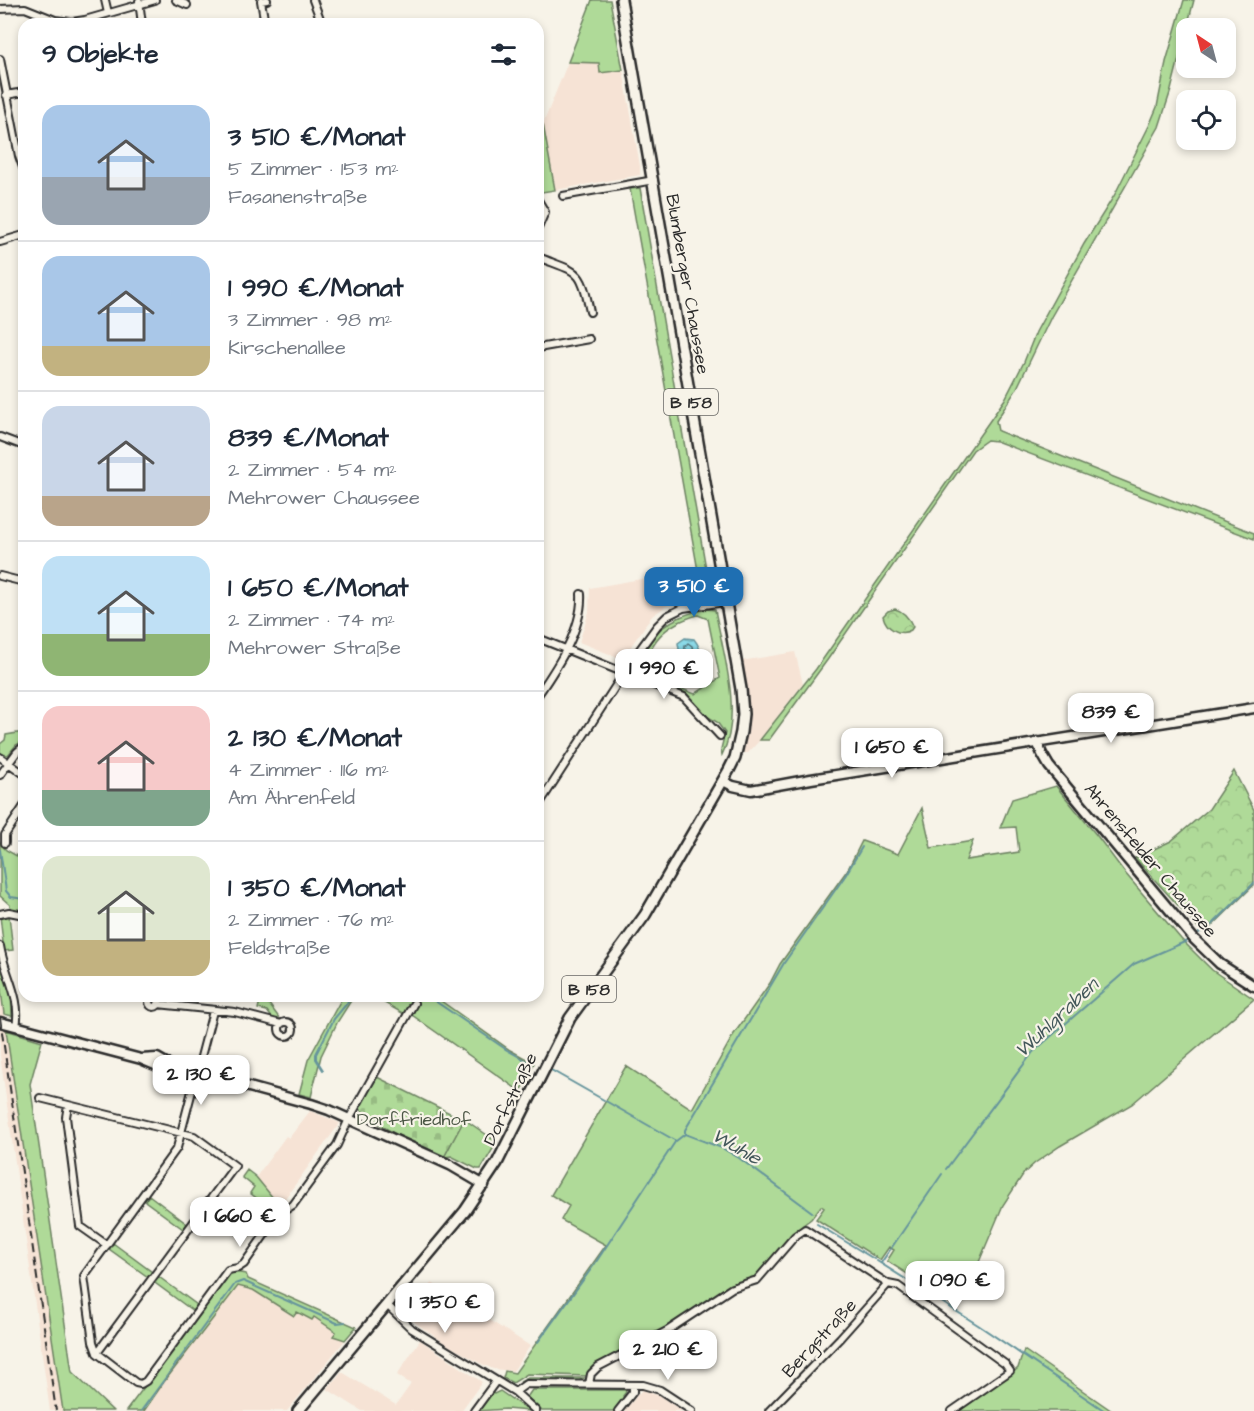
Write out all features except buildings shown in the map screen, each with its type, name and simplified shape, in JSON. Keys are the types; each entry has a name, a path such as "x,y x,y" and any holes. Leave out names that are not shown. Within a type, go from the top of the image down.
{"main road":[{"name":"Blumberger Chaussee","path":"621,0 741,689 743,714 735,758 723,781"},
{"path":"723,781 751,790 1254,708"},
{"name":"Ahrensfelder Chaussee","path":"1037,742 1049,766 1194,939 1220,964 1254,986"},
{"name":"Dorfstraße","path":"298,1411 452,1227 484,1185 570,1017 637,927 723,781"},
{"path":"0,1022 141,1059 150,1064 171,1066 297,1099 349,1119 450,1165 484,1185"}],"street":[{"path":"24,8 28,0"},
{"path":"105,0 108,13"},
{"path":"92,18 139,2 155,0"},
{"path":"176,0 186,5"},
{"path":"264,18 261,1 267,0"},
{"path":"313,0 320,18"},
{"path":"139,2 141,18"},
{"path":"0,9 24,8 50,18"},
{"path":"0,59 18,145"},
{"path":"6,95 18,93"},
{"name":"Blumberger Chaussee","path":"563,196 654,180"},
{"path":"0,242 18,237"},
{"path":"544,259 575,272 581,278 585,285 590,312"},
{"path":"544,347 589,339"},
{"path":"0,437 18,444"},
{"path":"0,576 18,580"},
{"path":"544,685 567,649 579,613 581,594"},
{"path":"544,797 657,626 667,616 682,608 725,602"},
{"path":"544,640 684,697 720,736"},
{"path":"0,775 18,753"},
{"path":"0,757 18,770"},
{"path":"5,843 5,835 18,815"},
{"path":"0,914 9,912 18,914"},
{"path":"0,946 5,971 14,989 17,1014 15,1026"},
{"path":"158,1004 238,1012 281,1024"},
{"path":"213,1011 177,1148 84,1276 93,1342 97,1353 136,1383 141,1384 146,1381 228,1270 244,1264 282,1212 293,1205 337,1144 414,1004"},
{"path":"40,1098 194,1136 235,1166 97,1353"},
{"path":"68,1105 66,1118 80,1226 106,1245"},
{"path":"590,1384 591,1374 602,1365 667,1331 732,1288 757,1280 802,1230 808,1230 888,1284 898,1286 1005,1364 1010,1371 952,1411"},
{"name":"Bergstraße","path":"770,1411 888,1284"},
{"path":"386,1304 412,1329 515,1392 536,1411"},
{"path":"474,1411 495,1380"},
{"path":"515,1392 526,1384 633,1385 654,1388 692,1411"},
{"path":"618,1411 633,1392 633,1385"}],"shaded area":[{"path":"568,62 599,63 600,73 623,70 640,175 555,190 544,122"},
{"path":"641,579 662,588 669,604 652,616 622,659 579,642 589,612 590,588"},
{"path":"795,652 803,684 760,740 748,753 742,753 746,696 741,661"},
{"path":"0,982 63,1411 50,1411 0,1055"},
{"path":"310,1111 340,1123 281,1204 278,1204 256,1177 286,1136 289,1138"},
{"path":"243,1281 356,1327 287,1411 144,1411 164,1382"},
{"path":"432,1283 530,1346 513,1371 493,1369 482,1364 446,1344 406,1314"},
{"path":"420,1340 482,1382 461,1411 362,1411 327,1389 342,1372 396,1405 411,1384 397,1375"},
{"path":"642,1390 660,1396 682,1411 624,1411"}],"green space":[{"path":"592,0 610,0 623,70 600,73 599,63 568,62"},
{"path":"1184,0 1194,0 1189,18 1179,18"},
{"path":"1176,28 1176,70 1159,127 1051,317 1016,390 996,421 998,431 1254,533 1254,539 996,441 987,440 973,450 769,740 760,740 816,669 1005,399 1036,332 1084,244 1114,196 1149,126 1157,107"},
{"path":"544,130 555,190 544,192"},
{"path":"640,188 709,586 698,594 700,582 630,189"},
{"path":"707,609 715,610 729,683 731,721 722,755 721,749 725,733 717,722 674,689 645,679 647,676 695,694 720,678 708,619 698,615 667,629 654,643 639,674 633,673 631,668 645,645 662,628 681,616"},
{"path":"895,609 908,618 913,627 911,630 898,632 890,628 883,616"},
{"path":"18,733 18,744 8,755 0,754 0,744 5,740 6,735"},
{"path":"1234,771 1254,810 1254,885 1208,930 1202,932 1135,858 1171,841 1209,809"},
{"path":"1056,786 1181,939 1212,970 1254,999 1132,1104 1060,1146 1024,1173 1003,1205 974,1274 953,1303 887,1261 894,1250 889,1247 880,1260 816,1219 824,1208 821,1206 753,1279 731,1286 652,1337 592,1369 587,1376 527,1374 513,1383 503,1378 505,1371 515,1373 606,1245 561,1220 569,1206 551,1195 626,1066 692,1109 734,1034 770,983 780,964 848,869 862,841 898,854 922,808 931,848 973,841 966,860 1019,852 1016,827 1000,828 1012,799"},
{"path":"0,843 6,850 18,857 18,911 11,910 10,905 0,896"},
{"path":"9,915 13,950 4,951 0,916"},
{"path":"0,962 11,990 12,1016 4,1014"},
{"path":"260,1002 267,1002 280,1019 273,1019 267,1011 258,1009"},
{"path":"340,1002 350,1002 321,1056 311,1097 299,1094 308,1060"},
{"path":"383,1002 411,1002 404,1014"},
{"path":"411,1002 442,1002 510,1050 534,1063 521,1092 412,1015 417,1005"},
{"path":"6,1030 42,1041 30,1084 72,1372 113,1411 63,1411"},
{"name":"Dorffriedhof","path":"377,1077 464,1120 444,1157 389,1130 359,1108"},
{"path":"464,1119 497,1142 481,1169 451,1156 444,1157"},
{"path":"247,1170 256,1177 278,1204 281,1204 276,1213 250,1193 254,1187 242,1177"},
{"path":"149,1195 187,1224 183,1229 145,1201"},
{"path":"113,1243 152,1272 148,1277 109,1249"},
{"path":"234,1272 246,1274 248,1279 356,1327 345,1340 333,1336 336,1332 314,1317 312,1320 297,1312 294,1316 253,1290 238,1286 144,1411 126,1411 229,1275"},
{"path":"159,1277 197,1305 193,1311 155,1283"},
{"path":"1024,1350 1112,1411 959,1411 1018,1368"},
{"path":"528,1378 584,1378 579,1381 559,1379 520,1382"},
{"path":"532,1390 625,1390 626,1392 623,1396 625,1398 615,1411 542,1411 527,1397"},
{"path":"500,1391 529,1411 506,1409 478,1411 492,1393"}],"water":[{"path":"685,638 694,639 701,654 701,670 695,677 683,670 677,657 678,643"}],"waterway":[{"path":"685,1134 685,1130 784,963 845,876 862,847"},
{"name":"Wuhle","path":"0,850 6,891 11,897 18,898"},
{"name":"Wuhlgraben","path":"1199,933 1211,926 1254,883"},
{"name":"Wuhlgraben","path":"946,1169 1033,1052 1134,964 1187,941"},
{"path":"323,1070 316,1059 316,1054 334,1019 348,1002"},
{"name":"Wuhle","path":"436,1002 507,1050 532,1064"},
{"name":"Wuhle","path":"551,1070 676,1141 685,1134 722,1148 812,1212"},
{"path":"538,1342 594,1265 675,1142"},
{"name":"Wuhlgraben","path":"881,1263 942,1174"},
{"name":"Wuhle","path":"817,1224 874,1259"},
{"name":"Wuhle","path":"877,1261 978,1325 1105,1411"},
{"path":"141,1411 235,1284 243,1281 337,1323 345,1322"}],"railway":[{"path":"0,1018 56,1411"}]}
